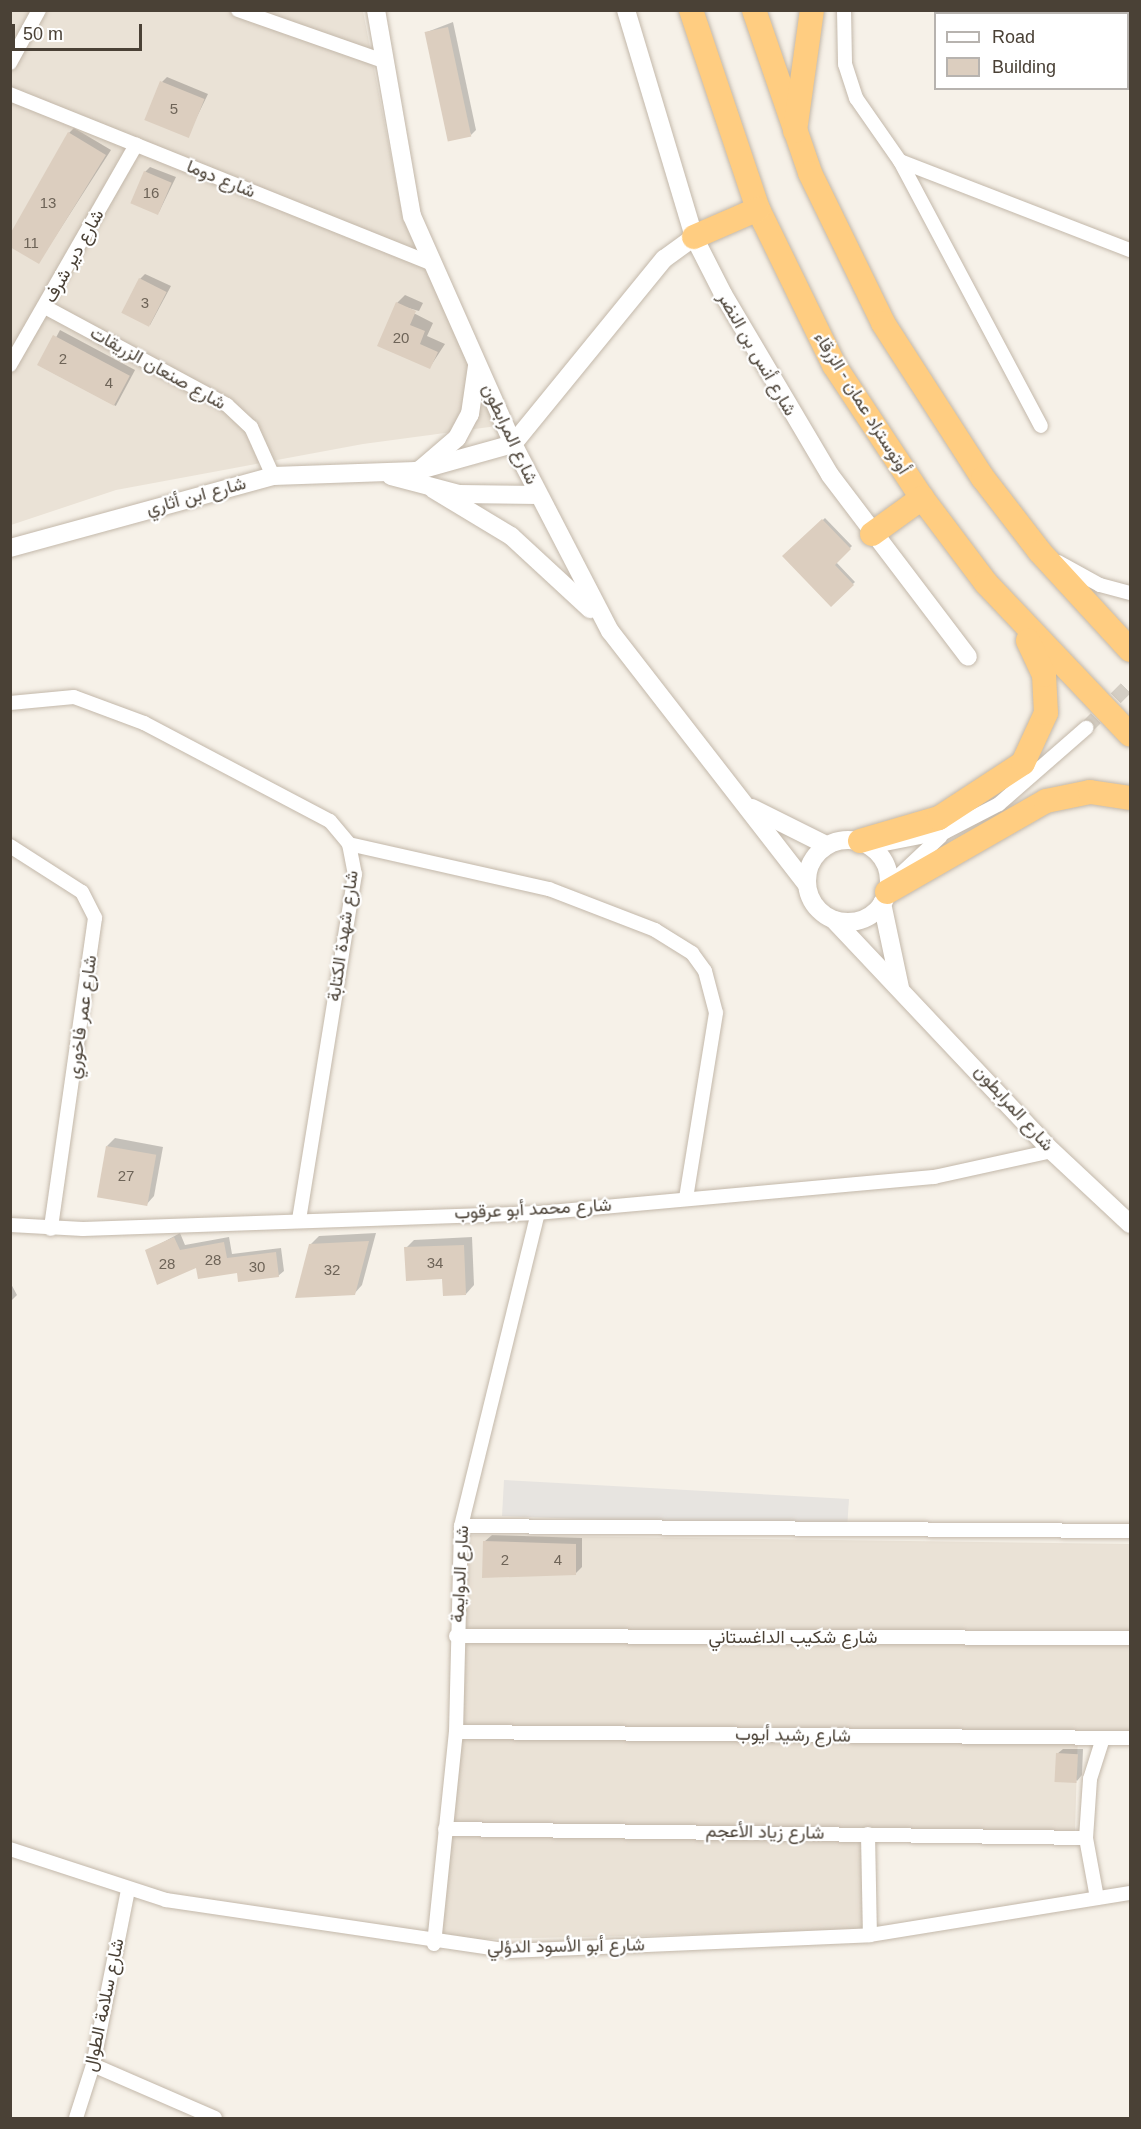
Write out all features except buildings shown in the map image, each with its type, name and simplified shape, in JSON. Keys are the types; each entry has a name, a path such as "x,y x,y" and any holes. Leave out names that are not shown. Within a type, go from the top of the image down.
{"highway":[{"name":"أوتوستراد عمان - الزرقاء","path":"691,10 758,208 834,364 922,498 1021,624 1131,735"},
{"path":"754,10 795,131 882,323 930,402 1040,552 1131,650"},
{"path":"795,131 812,10"},
{"path":"694,237 758,208"},
{"path":"872,534 922,498"},
{"path":"865,843 939,818 1023,763 1041,731 1046,694 1021,624"},
{"path":"886,894 1046,801 1090,792 1131,798"}],"street":[{"path":"10,63 39,10"},
{"path":"238,10 384,61"},
{"name":"شارع المرابطون","path":"376,10 412,216 431,263 538,495 610,632 644,680 752,808 761,830 806,884"},
{"name":"شارع أنس بن النضر","path":"626,10 694,237 792,416 872,534 968,657"},
{"path":"844,10 849,82 900,161 1041,426"},
{"name":"شارع دوما","path":"10,94 431,263"},
{"name":"شارع دير شرف","path":"10,365 136,146"},
{"path":"900,161 1131,250"},
{"path":"513,444 664,259 694,237"},
{"name":"شارع صنعان الزريقات","path":"45,307 227,405 251,427 273,476"},
{"path":"416,471 445,451 470,414 477,362"},
{"name":"شارع ابن أثاري","path":"10,548 273,476 386,474 416,471 513,444"},
{"name":"شارع ابن أثاري","path":"386,474 433,489 538,495"},
{"path":"433,489 538,558 610,632"},
{"path":"1040,552 1100,585 1131,593"},
{"name":"شارع شهدة الكتابة","path":"10,703 54,696 88,700 251,776 330,821 349,844 355,874 299,1219"},
{"path":"945,832 865,843 826,845 808,869 806,884 811,900 834,920 861,920 945,832 1022,788 1086,728"},
{"name":"شارع المرابطون","path":"752,808 826,845"},
{"path":"865,843 885,863 886,894 900,988"},
{"path":"349,844 549,889 655,930 693,953 710,981 716,1013 686,1199"},
{"name":"شارع عمر فاخوري","path":"10,846 82,892 95,918 51,1229"},
{"name":"شارع المرابطون","path":"834,920 1052,1151 1131,1224"},
{"name":"شارع محمد أبو عرقوب","path":"10,1226 51,1229 299,1219 538,1213 934,1177 1052,1151"},
{"name":"شارع الدوايمة","path":"434,1944 456,1732 456,1636 461,1526 538,1213"},
{"path":"461,1526 1131,1531"},
{"name":"شارع شكيب الداغستاني","path":"456,1636 1131,1638"},
{"name":"شارع رشيد أيوب","path":"456,1732 1131,1738"},
{"path":"1097,1898 1086,1839 1090,1779 1103,1738"},
{"name":"شارع زياد الأعجم","path":"445,1829 1086,1839"},
{"path":"868,1834 870,1935"},
{"name":"شارع أبو الأسود الدؤلي","path":"10,1849 128,1890 434,1944 510,1951 870,1935 1131,1893"},
{"name":"شارع سلامة الطوال","path":"76,2118 93,2065 128,1890"},
{"path":"93,2065 214,2118"}],"shaded area":[{"path":"10,11 363,11 403,219 497,426 363,444 116,490 11,525"},
{"path":"504,1480 849,1499 847,1529 502,1516"},
{"path":"462,1535 1130,1544 1130,1734 1078,1732 1075,1831 871,1838 873,1931 439,1940"}],"tunnel":[{"path":"1086,728 1130,684"}]}
